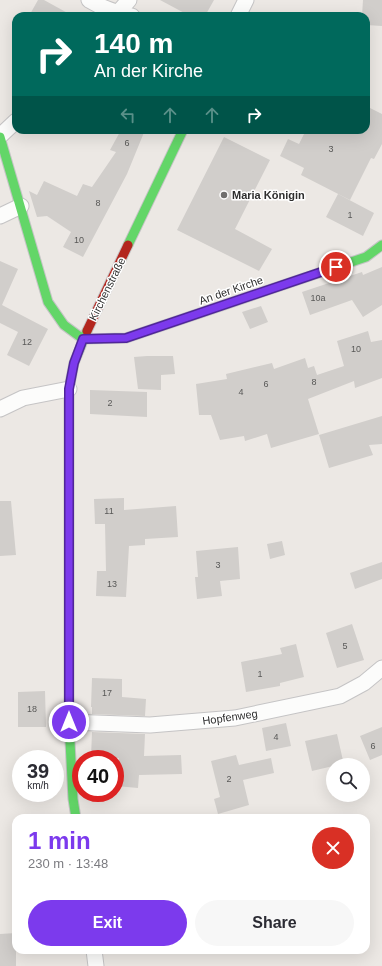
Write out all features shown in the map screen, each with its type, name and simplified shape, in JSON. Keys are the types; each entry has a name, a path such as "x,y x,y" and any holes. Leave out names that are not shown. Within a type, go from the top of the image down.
{"street":[{"path":"89,0 115,12"},
{"path":"123,12 129,0"},
{"path":"240,12 246,0"},
{"path":"12,125 0,136 48,302 64,325 83,339"},
{"name":"Kirchenstraße","path":"75,814 73,799 69,722 69,389 74,363 83,339 180,134"},
{"path":"0,216 21,206"},
{"name":"An der Kirche","path":"83,339 126,338 366,257 382,245"},
{"path":"0,409 23,398 69,389"},
{"name":"Hopfenweg","path":"69,722 150,724 235,718 340,696 364,683 382,668"},
{"path":"94,954 96,966"}],"building":[{"path":"38,0 44,0 66,12 31,12"},
{"path":"160,0 214,0 207,12 182,12"},
{"path":"363,0 382,0 382,26 370,25 370,12 362,12"},
{"path":"370,108 382,114 382,144 374,159 371,158 350,200 301,175 304,168 280,156 288,139 299,144 304,134 370,134"},
{"path":"119,134 143,134 127,174 83,257 63,247 71,232 47,216 37,217 29,191 37,195 44,181 77,196 83,184 92,187 116,152 110,150"},
{"name":"Maria Königin","path":"224,137 270,160 235,229 272,249 259,271 177,230"},
{"path":"338,194 374,213 363,236 326,217"},
{"path":"0,261 18,269 2,305 48,329 29,366 7,355 18,332 0,323"},
{"path":"382,267 382,305 363,317 352,300 310,315 302,292 362,272 363,275"},
{"path":"261,306 268,322 250,329 242,312"},
{"path":"368,331 371,342 382,340 382,378 355,388 354,381 308,399 319,434 271,448 267,434 245,441 244,436 220,440 211,415 199,415 196,384 227,379 226,374 272,363 274,369 305,358 308,368 314,366 317,375 344,366 337,341"},
{"path":"173,356 175,374 161,375 161,390 138,389 134,357"},
{"path":"90,390 147,392 147,417 90,414"},
{"path":"382,416 382,444 369,445 373,455 329,468 319,435"},
{"path":"124,498 124,510 176,506 178,537 145,539 145,545 129,546 126,597 96,596 97,571 106,571 105,524 95,524 94,499"},
{"path":"0,501 11,501 16,555 0,556"},
{"path":"282,541 285,555 270,559 267,544"},
{"path":"238,547 240,579 220,581 222,596 197,599 195,577 198,577 196,551"},
{"path":"382,562 382,579 355,589 350,573"},
{"path":"352,624 364,660 337,668 326,633"},
{"path":"296,644 304,677 280,683 280,686 246,692 241,662 282,654 280,648"},
{"path":"92,678 122,679 122,697 146,699 145,716 92,714"},
{"path":"45,691 46,727 18,727 18,692"},
{"path":"286,723 291,746 266,751 262,728"},
{"path":"382,727 382,755 370,760 360,736"},
{"path":"92,732 145,734 144,756 181,755 182,774 139,775 138,788 124,787 124,750 91,750"},
{"path":"337,734 342,758 326,758 326,768 312,771 305,741"},
{"path":"236,755 239,765 271,758 274,773 243,780 249,805 218,814 214,799 220,797 211,761"},
{"path":"12,933 12,954 16,954 16,966 0,966 0,934"}],"traffic: fast":[{"path":"128,245 181,134"},
{"path":"0,137 48,302 64,325 83,339 126,338 366,257 382,245"},
{"path":"75,814 73,799 69,722 69,389 74,363 87,331"}],"traffic: jam":[{"path":"87,331 128,245"}],"place":[{"name":"Maria Königin","path":"224,195"}],"route":[{"path":"69,722 69,389 74,363 83,339 126,338 336,267"}]}
